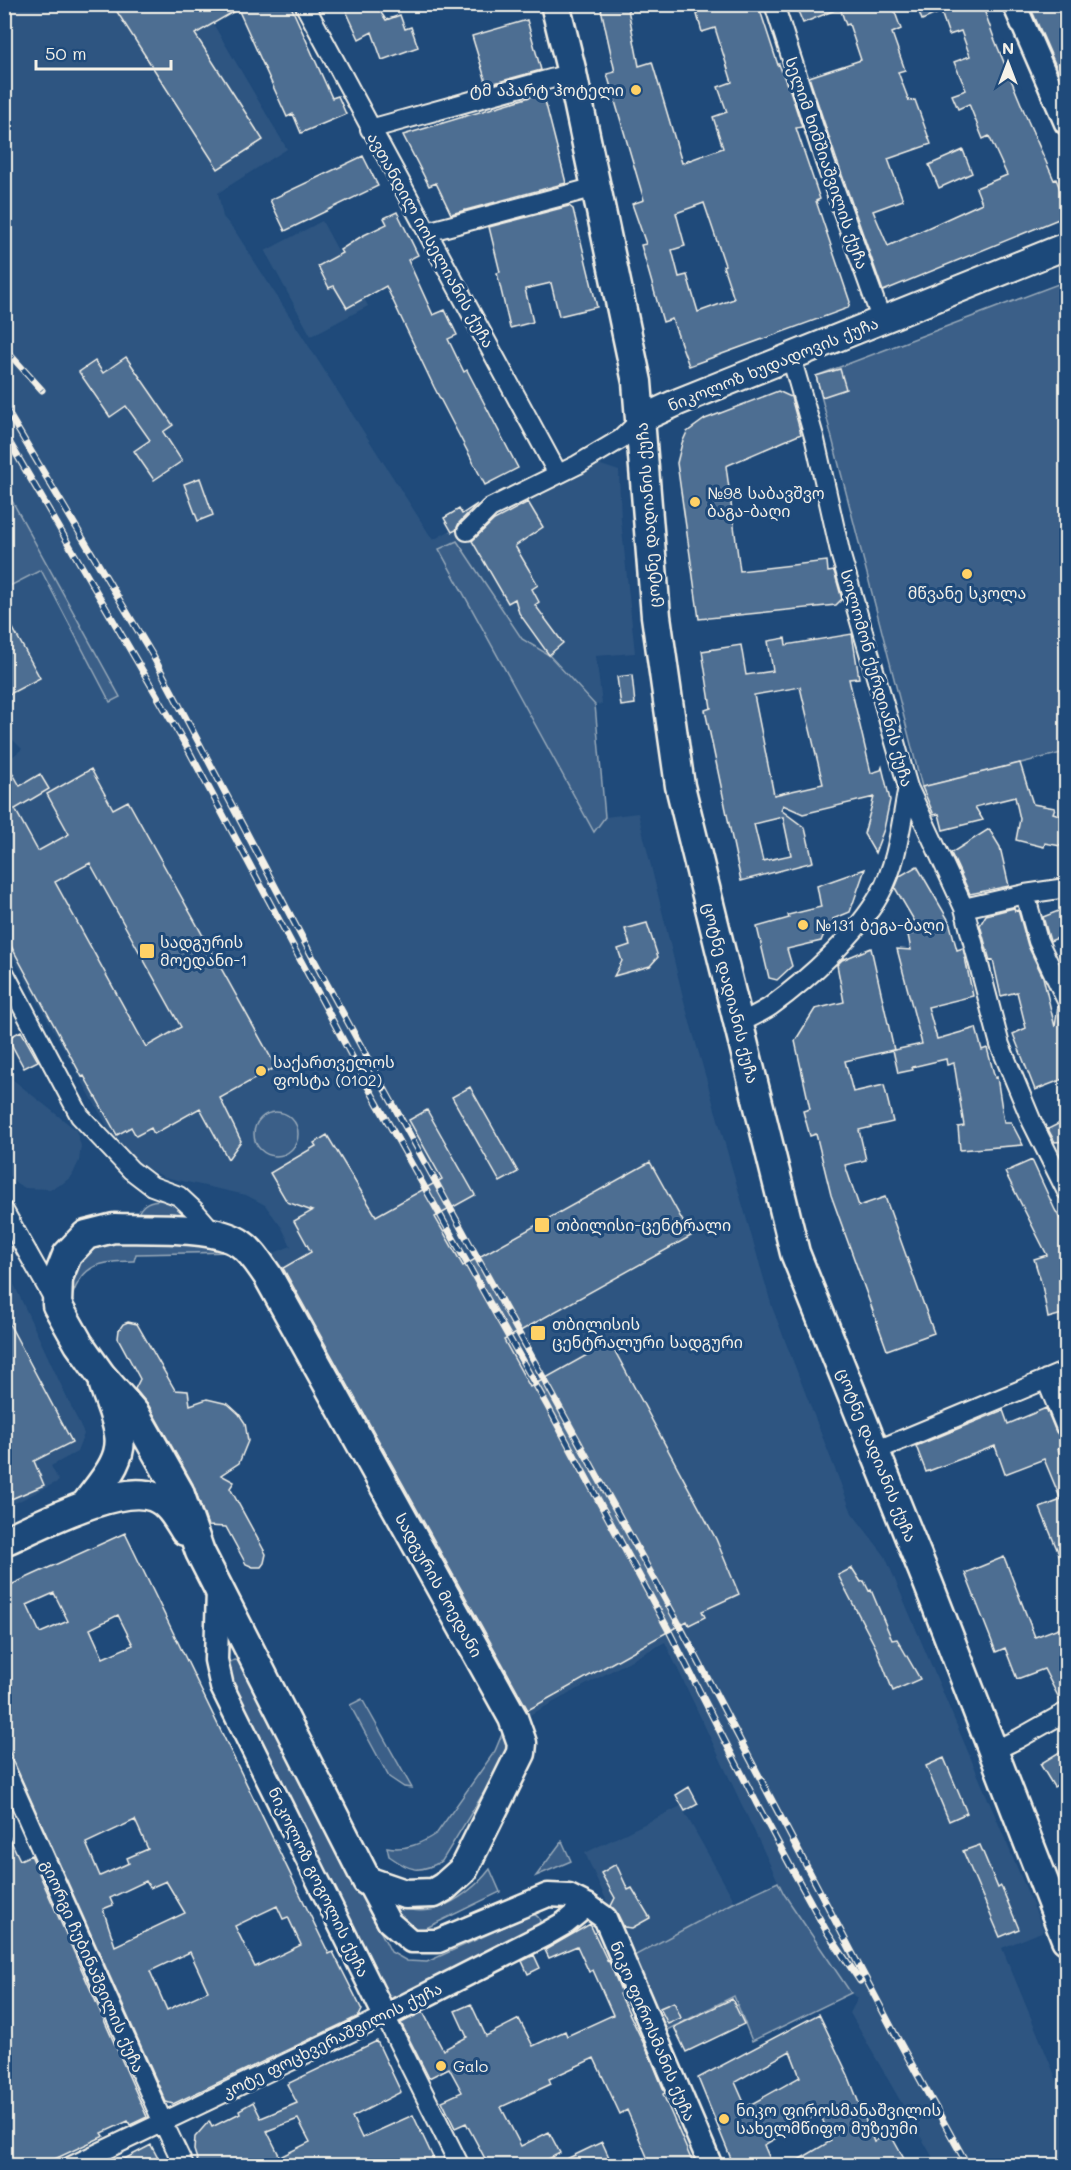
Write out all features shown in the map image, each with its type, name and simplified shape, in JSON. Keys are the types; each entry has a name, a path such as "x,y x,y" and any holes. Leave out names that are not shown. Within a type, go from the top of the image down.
{"main road":[{"name":"ცოტნე დადიანის ქუჩა","path":"555,4 637,382 656,616 680,786 795,1253 1066,1938"},
{"name":"ნიკოლოზ ხუდადოვის ქუჩა","path":"641,419 1066,246"},
{"name":"სადგურის მოედანი","path":"57,1305 61,1267 74,1246 86,1235 114,1228 213,1232 239,1243 250,1252 268,1276 508,1708 520,1735 521,1753 463,1870 434,1893 405,1894 367,1881"},
{"path":"57,1305 79,1344 101,1375 135,1414 174,1482 186,1508 200,1552 367,1881"},
{"path":"86,1504 115,1463 120,1447 120,1435 101,1375"},
{"path":"115,1463 124,1464 134,1473 135,1485 128,1496"},
{"path":"4,1541 86,1504 147,1495 164,1503 200,1552"}],"street":[{"name":"ავთანდილ იოსელიანის ქუჩა","path":"304,4 558,474"},
{"name":"სელიმ ხიმშიაშვილის ქუჩა","path":"774,4 825,162 882,321"},
{"path":"1014,4 1066,123"},
{"path":"370,129 572,74"},
{"path":"427,232 596,187"},
{"name":"სოლომონ ქურდიანის ქუჩა","path":"791,357 814,440 841,556 908,787 964,908 1000,1045 1032,1122 1066,1190"},
{"name":"ნიკოლოზ ხუდადოვის ქუჩა","path":"467,531 490,508 621,439 641,419"},
{"path":"738,1024 770,1007 834,951 859,925 881,893 896,854 908,787"},
{"path":"964,908 1025,894 1066,888"},
{"path":"1025,894 1038,941 1066,999"},
{"name":"სადგურის მოედანი","path":"4,972 80,1116 131,1170 152,1186 178,1196 213,1232"},
{"path":"4,1211 57,1305"},
{"path":"875,1451 1066,1371"},
{"path":"1046,1379 1066,1428"},
{"name":"ნიკოლოზ გოგოლის ქუჩა","path":"218,1589 216,1660 222,1687 460,2166"},
{"path":"993,1751 1066,1712"},
{"name":"გიორგი ჩუბინაშვილის ქუჩა","path":"4,1766 184,2166"},
{"path":"367,1881 389,1922 411,1941 438,1941 548,1894 569,1896 587,1905"},
{"name":"კოტე ფოცხვერაშვილის ქუჩა","path":"71,2166 385,2016 544,1935 565,1923 587,1905"},
{"name":"ნიკო ფიროსმანის ქუჩა","path":"587,1905 605,1918 711,2166"}],"shaded area":[{"path":"5,5 202,5 287,149 218,193 223,217 235,231 433,540 464,526 469,534 598,464 619,471 621,520 635,653 596,656 602,704 595,705 549,655 522,639 461,547 594,831 605,817 638,813 685,1005 772,1307 852,1513 885,1556 1044,1931 1002,1948 1066,2102 1066,2165 937,2165 850,2013 858,1998 851,1993 784,1894 665,1642 526,1717 264,1257 291,1246 282,1228 265,1205 246,1195 164,1177 131,1160 116,1142 5,943 5,760 7,761 22,749 5,732 4,579 9,587 40,570 110,701 120,697 5,488"},
{"path":"322,221 368,306 311,336 265,251"},
{"name":"მწვანე სკოლა","path":"1066,281 1066,752 922,787 816,376"},
{"path":"5,488 120,697 110,702 41,570 8,587 4,579"},
{"path":"457,541 522,639 549,655 595,705 605,817 594,832 439,549"},
{"path":"12,1079 76,1130 81,1146 79,1161 72,1176 62,1184 50,1189 25,1188 16,1183 5,1170 5,1081"},
{"path":"276,1112 292,1118 298,1134 292,1150 276,1156 260,1150 254,1134 260,1118"},
{"path":"163,1200 173,1202 191,1217 137,1216 147,1203"},
{"path":"105,1242 221,1243 234,1252 136,1254 134,1261 112,1262 88,1270 77,1285 72,1297 73,1278 78,1263 89,1251"},
{"path":"4,1263 84,1434 77,1452 51,1466 59,1481 5,1508"},
{"path":"234,1660 241,1661 391,1952 407,1961 427,1962 533,1914 539,1918 540,1926 398,1997 382,1993 221,1673 226,1664"},
{"path":"362,1699 412,1788 404,1787 389,1777 350,1705"},
{"path":"507,1722 509,1743 506,1756 442,1861 427,1868 415,1869 389,1856 387,1847 401,1848 414,1845 437,1833 495,1751"},
{"path":"681,1806 735,1902 632,1957 585,1853"},
{"path":"562,1841 571,1861 536,1876"},
{"path":"490,1869 500,1892 420,1931 407,1927 402,1921 396,1908 433,1910 467,1892"},
{"path":"778,1882 851,1993 752,2041 734,1996 663,2032 632,1957 735,1902"}],"building":[{"path":"112,4 290,4 332,98 338,96 346,114 301,133 293,114 287,117 238,9 195,34 263,140 218,169"},
{"path":"343,4 375,4 386,20 400,15 405,29 411,27 418,47 382,60 372,32 359,39"},
{"path":"600,4 627,4 639,66 652,62 682,163 723,148 713,117 727,112 718,87 732,82 715,28 702,32 694,4 758,4 802,127 796,128 820,199 816,201 850,302 848,308 689,366 672,319 663,322 641,245 646,244 632,204 644,200 607,74 615,72","holes":["704,203 725,265 723,266 734,299 698,312 687,275 679,277 672,250 685,246 676,213"]},
{"path":"795,4 892,4 901,29 892,33 905,70 898,72 909,101 915,100 931,144 888,159 903,200 873,211 888,246 982,203 976,188 1007,175 989,136 983,139 969,104 958,109 952,95 966,90 954,62 970,56 961,31 949,35 941,12 922,20 916,4 982,4 1028,121 1066,203 1066,216 883,291 809,77 861,60 849,24 846,25 840,8 803,23"},
{"path":"1029,4 1066,4 1066,70 1059,73"},
{"path":"527,20 541,70 487,85 472,36"},
{"path":"543,93 566,183 451,214 436,183 429,186 403,135"},
{"path":"963,150 972,173 939,188 929,165"},
{"path":"363,156 378,186 285,231 270,200"},
{"path":"569,206 573,209 597,307 559,316 551,283 525,289 533,322 510,328 489,227"},
{"path":"397,212 418,255 408,260 433,315 445,310 457,335 448,339 464,372 467,370 518,468 485,485 434,387 386,286 347,308 334,286 329,288 318,266 342,253 340,250 362,236 387,224 384,218"},
{"path":"126,357 173,425 163,432 182,461 154,480 134,451 150,440 126,406 110,417 79,372 95,361 103,373"},
{"path":"840,369 846,389 822,397 816,376"},
{"path":"778,391 791,397 801,434 726,466 740,571 827,561 828,572 834,571 842,599 836,605 699,619 677,463 682,443 687,432 705,419"},
{"path":"200,478 213,515 198,521 184,484"},
{"path":"528,502 543,527 515,546 538,585 532,589 539,602 535,605 563,643 549,655 519,613 515,599 508,603 472,541 494,520"},
{"path":"477,504 452,532 444,518 459,509 462,514"},
{"path":"4,612 40,678 4,697"},
{"path":"852,634 859,678 849,679 871,773 881,770 882,767 890,800 884,829 875,853 864,834 874,797 803,814 783,805 781,810 805,828 813,862 741,881 705,710 711,708 702,651 741,645 746,675 773,671 768,641 785,638 786,645","holes":["800,687 823,784 774,795 754,695","783,817 791,855 763,861 754,824"]},
{"path":"632,675 635,704 621,706 617,677"},
{"path":"4,758 20,786 40,774 49,789 15,809 38,851 69,834 47,794 91,769 113,809 128,801 276,1067 220,1098 241,1141 228,1159 200,1108 154,1134 151,1128 136,1136 131,1127 117,1135 84,1076 82,1077 4,933","holes":["90,863 181,1027 146,1047 55,882"]},
{"path":"1020,763 1033,804 1055,808 1053,813 1066,817 1066,847 1045,843 1044,847 1016,840 1020,819 1015,797 975,807 983,820 943,830 939,814 934,815 922,787"},
{"path":"989,829 1000,847 1009,886 970,894 951,853"},
{"path":"917,866 949,921 957,950 963,948 973,996 928,1007 937,1039 976,1028 982,1050 987,1048 995,1078 997,1077 1004,1122 1011,1122 1023,1145 960,1150 958,1127 964,1126 954,1063 947,1065 946,1059 912,1067 913,1070 898,1073 893,1050 845,1061 853,1092 884,1085 893,1122 859,1130 866,1160 845,1165 859,1206 885,1197 934,1333 887,1350 831,1195 816,1134 810,1136 803,1111 810,1109 795,1041 815,1009 844,1002 837,965 842,960 871,948 894,1050 922,1044 897,949 911,950 908,935 921,932 895,888 900,876"},
{"path":"865,869 850,912 833,919 837,930 824,934 821,941 787,949 792,966 777,980 769,978 757,927 789,918 788,915 821,907 817,886"},
{"path":"1014,908 1015,911 1018,910 1028,946 1043,977 1055,1027 1058,1006 1066,1010 1066,1078 1035,1090 1013,1034 1026,1028 1017,992 1001,996 993,960 990,961 980,925 986,915"},
{"path":"1066,908 1066,935 1050,941 1043,917"},
{"path":"647,923 658,957 650,966 614,976 622,961 618,949 630,945 625,929"},
{"path":"21,1031 38,1061 24,1068 8,1038"},
{"path":"470,1087 518,1172 500,1182 452,1097"},
{"path":"427,1110 475,1195 435,1217 463,1266 650,1162 691,1236 504,1340 530,1387 610,1342 716,1539 739,1594 702,1611 705,1617 689,1625 687,1621 528,1710 283,1268 311,1252 294,1221 312,1211 287,1202 270,1173 316,1146 314,1143 327,1135 376,1216 442,1179 409,1120"},
{"path":"1066,1120 1066,1141 1055,1142 1048,1129"},
{"path":"1032,1160 1066,1229 1066,1313 1048,1318 1034,1259 1047,1255 1005,1172"},
{"path":"4,1314 72,1442 34,1461 44,1485 4,1502"},
{"path":"128,1322 137,1324 175,1390 188,1391 190,1405 207,1399 228,1404 245,1423 248,1441 239,1463 221,1475 234,1482 230,1488 266,1554 261,1567 246,1564 226,1527 208,1526 193,1484 149,1406 135,1389 140,1379 118,1338 119,1330 123,1324"},
{"path":"1046,1408 1056,1432 1066,1444 1058,1449 1066,1471 1066,1571 1040,1508 1061,1500 1044,1459 1005,1474 995,1446 926,1472 916,1446 1003,1410 1008,1424"},
{"path":"125,1533 329,1954 333,1952 362,2010 359,2016 173,2104 166,2102 4,1740 4,1588","holes":["54,1593 68,1621 40,1633 27,1605","118,1615 133,1645 103,1658 90,1629","135,1820 148,1849 127,1858 129,1863 100,1876 86,1843","146,1881 150,1888 166,1881 185,1913 115,1946 103,1909 113,1905 110,1898","277,1906 283,1919 288,1917 301,1945 255,1967 235,1926","190,1952 208,1991 167,2010 150,1971"]},
{"path":"1004,1557 1035,1637 1066,1625 1066,1701 1061,1702 1044,1669 1017,1679 1005,1648 996,1652 965,1573"},
{"path":"852,1568 861,1582 864,1581 869,1591 871,1590 892,1640 897,1639 920,1679 893,1691 876,1648 838,1575"},
{"path":"1066,1748 1066,1779 1054,1787 1040,1764"},
{"path":"944,1758 967,1813 949,1821 926,1766"},
{"path":"689,1787 698,1804 685,1811 676,1795"},
{"path":"4,1827 20,1860 31,1855 147,2117 130,2125 128,2121 102,2133 104,2136 40,2166 4,2166"},
{"path":"980,1845 1019,1929 1000,1937 963,1851"},
{"path":"616,1864 628,1890 632,1888 650,1918 632,1928 624,1927 611,1906 615,1898 601,1873"},
{"path":"590,1924 608,1962 608,1959 622,1993 620,1994 652,2061 665,2093 663,2094 694,2166 651,2166 627,2110 620,2114 594,2058 549,2079 551,2084 501,2107 521,2146 549,2132 560,2153 535,2166 489,2166 466,2123 455,2128 442,2101 462,2092 449,2068 429,2078 401,2023 423,2012 443,2050 467,2037 455,2011 471,2004 486,2036 519,2019 533,2046 565,2031 567,2036 613,2015 593,1970 589,1972 577,1946 549,1958 545,1950"},
{"path":"534,1955 540,1968 528,1974 522,1961"},
{"path":"732,1999 744,2024 686,2052 674,2027"},
{"path":"674,2002 681,2018 668,2024 660,2008"},
{"path":"819,2014 848,2075 874,2142 889,2132 908,2166 788,2166 831,2141 820,2113 764,2145 773,2166 734,2166 698,2078","holes":["790,2051 800,2077 746,2107 735,2082"]},
{"path":"377,2041 401,2092 352,2117 362,2138 413,2115 437,2166 395,2166 392,2158 375,2166 199,2166 194,2150 195,2137 209,2121 212,2127 240,2113 239,2110 253,2102 261,2118 297,2103 287,2084","holes":["298,2119 310,2142 280,2157 267,2131"]},
{"path":"602,2142 613,2166 552,2166"},
{"path":"151,2145 162,2166 111,2166"}],"railway":[{"path":"4,348 42,390"},
{"path":"4,406 153,656 323,977 681,1628 895,2034 968,2166"},
{"path":"4,433 188,749 367,1085 547,1405 669,1631 791,1867 827,1932 860,1981"}],"place":[{"name":"ტმ აპარტ ჰოტელი","path":"636,90"},
{"name":"№98 საბავშვო ბაგა-ბაღი","path":"695,502"},
{"name":"მწვანე სკოლა","path":"967,574"},
{"name":"№131 ბეგა-ბაღი","path":"803,925"},
{"name":"სადგურის მოედანი-1","path":"147,951"},
{"name":"საქართველოს ფოსტა (0102)","path":"261,1071"},
{"name":"თბილისი-ცენტრალი","path":"542,1225"},
{"name":"თბილისის ცენტრალური სადგური","path":"538,1333"},
{"name":"Galo","path":"441,2066"},
{"name":"ნიკო ფიროსმანაშვილის სახელმწიფო მუზეუმი","path":"724,2119"}]}
